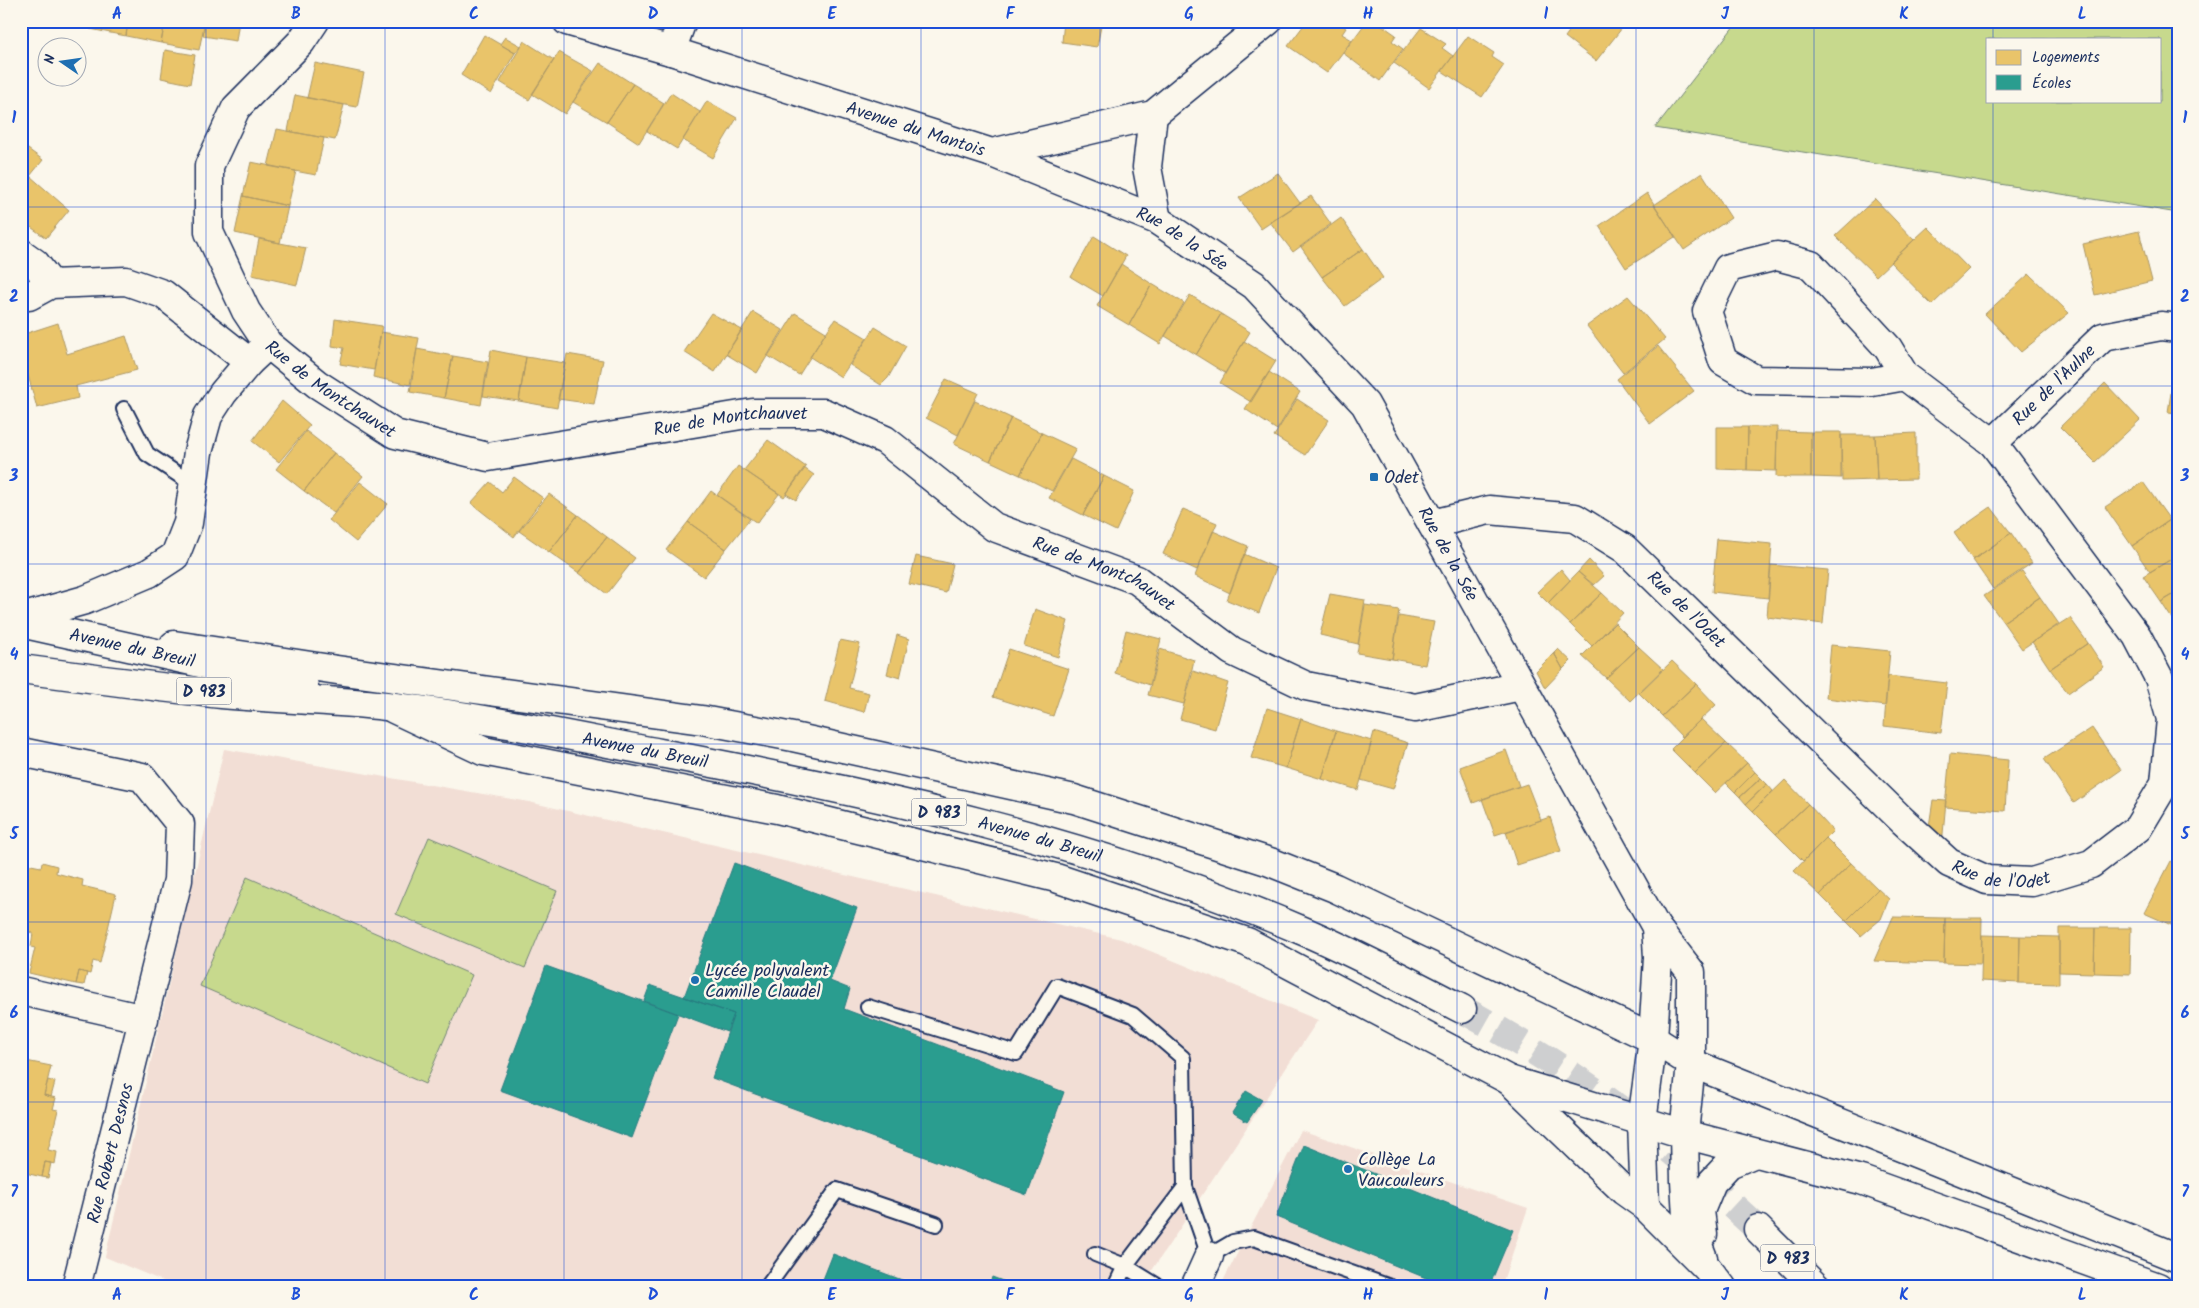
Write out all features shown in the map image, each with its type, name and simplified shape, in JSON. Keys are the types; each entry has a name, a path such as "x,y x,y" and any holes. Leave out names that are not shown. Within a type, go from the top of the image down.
{"street":[{"name":"Rue de Montchauvet","path":"315,21 301,42 236,108 209,166 209,232 246,311 268,344 318,384 395,434 488,457 753,413 824,413 885,440 994,527 1137,580 1232,651 1306,686 1415,708 1520,686"},
{"name":"Avenue du Mantois","path":"567,21 671,51 992,153 1153,115 1268,21"},
{"path":"671,51 682,21"},
{"path":"1153,115 1147,167 1157,220"},
{"name":"Rue de la Sée","path":"992,153 1157,220 1254,285 1365,404 1520,686 1656,927 1658,958 1653,1039 1642,1121 1644,1206"},
{"path":"21,253 35,263 51,284"},
{"name":"Rue de l'Odet","path":"1432,524 1489,510 1575,518 1625,549 1903,821 1949,862 1987,880 2032,882 2090,864 2138,828 2165,784 2171,719 2159,678 2137,636 1993,443 1905,376 1888,348 1811,265 1777,256 1728,268 1707,312 1723,361 1756,380 1872,382 1905,376"},
{"path":"21,295 29,296 51,284 126,281 164,294 249,362"},
{"name":"Rue de l'Aulne","path":"1993,443 2103,337 2161,326 2178,328"},
{"path":"21,618 85,600 149,574 175,556 188,522 198,452 208,416 223,393 249,362 268,344"},
{"path":"21,623 338,670 702,720 793,737 1074,799 1270,862 1335,888 1653,1039 1691,1063 2178,1258"},
{"name":"Avenue du Breuil","path":"21,623 131,646 388,706"},
{"name":"Avenue du Breuil","path":"21,669 224,694 388,706 481,720 764,772 900,802 1046,840 1140,869 1260,913 1362,958 1462,1009"},
{"path":"388,706 483,751 777,809 1056,878 1247,942 1509,1080 1684,1134 1861,1180 2158,1287"},
{"name":"Rue Robert Desnos","path":"21,752 142,777 180,824 178,880 76,1287"},
{"path":"1656,927 1691,972 1691,1063 1684,1134 1687,1217 1714,1277"},
{"path":"21,992 144,1018"},
{"path":"1509,1080 1624,1191 1644,1206 1714,1277"},
{"path":"1714,1277 1700,1211 1712,1182 1730,1164 1755,1153"},
{"name":"D 983","path":"1758,1229 1816,1287"},
{"path":"1195,1287 1210,1256"}],"lane":[{"path":"124,409 147,454 194,485"},
{"path":"868,1007 1016,1053 1057,986 1133,1015 1183,1058 1185,1187 1210,1256 1233,1242 1254,1238 1390,1287"},
{"path":"1115,1287 1125,1266 1185,1187"},
{"path":"767,1287 837,1190 936,1224"},
{"path":"1095,1254 1125,1266 1159,1287"}],"shaded area":[{"name":"Lycée polyvalent Camille Claudel","path":"224,749 529,802 1121,939 1318,1020 1141,1287 177,1287 105,1257"},
{"name":"Collège La Vaucouleurs","path":"1301,1130 1528,1208 1501,1287 1220,1287"}],"green space":[{"path":"1738,21 2178,21 2178,213 1655,128"},
{"path":"429,837 557,891 525,968 396,914"},
{"path":"247,877 472,975 425,1084 200,986"}],"building: Logements":[{"path":"92,21 128,21 126,36 90,29"},
{"path":"128,21 165,21 161,43 126,36"},
{"path":"165,21 205,21 199,50 161,43"},
{"path":"205,21 239,21 236,41 203,36"},
{"path":"1064,21 1102,21 1097,47 1062,42"},
{"path":"1307,21 1336,21 1346,28 1342,34 1352,40 1327,73 1288,46"},
{"path":"1367,21 1376,21 1396,35 1392,41 1403,49 1380,81 1343,53"},
{"path":"1577,21 1623,21 1626,23 1596,61 1565,37"},
{"path":"1421,28 1446,44 1442,48 1453,56 1429,88 1394,63"},
{"path":"484,35 515,53 491,94 461,75"},
{"path":"1468,36 1494,53 1492,57 1504,65 1482,97 1442,71"},
{"path":"505,37 521,46 515,53 500,44"},
{"path":"524,41 554,60 529,100 500,82"},
{"path":"165,50 195,55 190,84 161,78"},
{"path":"559,52 593,71 565,114 532,94"},
{"path":"315,63 364,73 357,107 307,98"},
{"path":"600,63 633,84 607,122 573,102"},
{"path":"633,84 664,103 639,143 607,122"},
{"path":"671,93 700,112 677,149 647,131"},
{"path":"295,95 344,105 335,140 288,131"},
{"path":"707,101 737,118 713,158 683,140"},
{"path":"277,129 324,138 316,175 268,166"},
{"path":"21,144 43,160 30,176 69,210 46,238 21,220"},
{"path":"251,162 296,171 288,206 243,196"},
{"path":"1278,173 1300,203 1261,229 1239,198"},
{"path":"1702,173 1731,218 1684,250 1654,205"},
{"path":"1647,193 1675,237 1626,268 1599,226"},
{"path":"243,196 288,206 280,243 235,233"},
{"path":"1311,196 1331,224 1293,252 1270,222"},
{"path":"1875,199 1914,240 1876,276 1835,236"},
{"path":"1341,218 1363,249 1322,277 1301,247"},
{"path":"1928,227 1969,269 1932,305 1890,262"},
{"path":"2139,231 2152,281 2095,295 2083,244"},
{"path":"1094,236 1126,256 1103,296 1071,277"},
{"path":"259,239 306,248 297,285 252,275"},
{"path":"1363,249 1383,278 1345,306 1322,277"},
{"path":"1121,264 1152,284 1129,325 1097,306"},
{"path":"2029,274 2069,313 2021,352 1985,314"},
{"path":"1152,284 1184,303 1160,344 1129,325"},
{"path":"1190,295 1221,314 1196,355 1165,336"},
{"path":"1628,296 1665,339 1623,373 1587,326"},
{"path":"753,312 783,330 757,373 726,354"},
{"path":"711,313 742,330 715,372 684,352"},
{"path":"795,313 826,332 799,375 768,356"},
{"path":"1221,314 1250,332 1225,373 1196,355"},
{"path":"335,319 382,326 374,370 340,364 344,348 332,346"},
{"path":"835,319 867,338 841,377 810,357"},
{"path":"58,323 67,354 126,336 137,370 76,386 78,398 37,408 21,350 21,335"},
{"path":"875,327 906,346 888,378 881,385 850,365"},
{"path":"381,332 419,338 410,385 373,377"},
{"path":"1244,341 1276,361 1251,402 1220,383"},
{"path":"1658,346 1694,391 1650,424 1617,379"},
{"path":"417,349 453,356 444,398 410,392"},
{"path":"491,350 526,357 519,401 483,396"},
{"path":"567,354 603,360 594,404 558,399"},
{"path":"453,356 488,362 481,405 444,398"},
{"path":"526,357 565,363 557,408 519,401"},
{"path":"2175,367 2178,368 2178,413 2168,412"},
{"path":"1269,372 1300,392 1277,430 1245,409"},
{"path":"946,379 978,393 958,435 926,418"},
{"path":"2105,383 2140,420 2095,462 2060,427"},
{"path":"1297,399 1329,420 1305,455 1274,436"},
{"path":"282,401 310,425 279,462 252,441"},
{"path":"975,401 1011,418 990,461 954,444"},
{"path":"1011,418 1042,433 1020,475 990,461"},
{"path":"1717,427 1748,427 1747,470 1717,469"},
{"path":"1748,427 1777,427 1776,471 1747,470"},
{"path":"306,431 334,453 304,491 276,469"},
{"path":"1777,431 1811,432 1811,477 1776,477"},
{"path":"1811,432 1841,432 1841,478 1811,477"},
{"path":"1042,433 1076,449 1052,491 1020,475"},
{"path":"1916,433 1916,479 1877,480 1875,435"},
{"path":"1841,435 1875,435 1877,480 1842,481"},
{"path":"768,440 806,467 784,497 744,470"},
{"path":"334,453 363,476 334,513 304,491"},
{"path":"1071,459 1104,476 1083,515 1049,498"},
{"path":"738,466 779,494 757,523 717,495"},
{"path":"804,468 814,475 796,500 786,494"},
{"path":"1104,476 1134,491 1116,531 1083,515"},
{"path":"514,477 543,498 514,537 471,503 490,482 502,492"},
{"path":"360,482 388,504 356,542 329,520"},
{"path":"2143,482 2170,520 2132,546 2105,507"},
{"path":"711,491 750,519 726,549 688,522"},
{"path":"549,494 578,515 549,552 519,531"},
{"path":"1991,507 2011,533 1973,560 1954,533"},
{"path":"1183,509 1217,523 1197,570 1163,554"},
{"path":"578,515 607,537 579,573 549,552"},
{"path":"2170,520 2178,531 2178,555 2150,572 2132,546"},
{"path":"688,522 726,549 704,577 666,550"},
{"path":"1213,531 1248,546 1230,593 1195,576"},
{"path":"2011,533 2032,563 1993,589 1973,560"},
{"path":"607,537 635,558 607,594 579,573"},
{"path":"1717,539 1772,544 1768,598 1712,592"},
{"path":"1244,554 1276,568 1259,613 1227,600"},
{"path":"2178,555 2178,592 2161,602 2143,576"},
{"path":"916,556 953,564 946,593 909,584"},
{"path":"1589,560 1604,576 1594,585 1578,572"},
{"path":"1771,565 1828,570 1823,624 1767,617"},
{"path":"1561,569 1570,580 1548,603 1537,592"},
{"path":"2022,571 2040,597 2003,622 1984,596"},
{"path":"1578,572 1602,593 1570,624 1548,603"},
{"path":"2178,592 2178,628 2161,602"},
{"path":"1602,593 1623,613 1592,646 1570,624"},
{"path":"1330,594 1365,600 1358,644 1320,635"},
{"path":"2040,597 2059,624 2022,649 2003,622"},
{"path":"1365,605 1399,610 1392,659 1357,653"},
{"path":"1035,609 1068,621 1058,657 1024,646"},
{"path":"1399,616 1434,622 1425,665 1392,659"},
{"path":"2070,618 2088,643 2050,669 2032,642"},
{"path":"1615,623 1639,647 1606,678 1582,656"},
{"path":"1126,630 1161,639 1150,685 1115,673"},
{"path":"897,635 909,639 900,678 887,674"},
{"path":"840,640 860,644 849,688 869,693 864,712 825,701"},
{"path":"2088,643 2104,667 2068,693 2050,669"},
{"path":"1831,645 1890,651 1885,706 1826,698"},
{"path":"1639,647 1663,669 1630,701 1606,678"},
{"path":"1009,649 1069,669 1053,716 993,697"},
{"path":"1160,649 1194,660 1184,704 1148,695"},
{"path":"1558,649 1571,661 1563,669 1554,653"},
{"path":"1554,653 1563,669 1545,688 1536,671"},
{"path":"1672,661 1696,684 1662,716 1639,693"},
{"path":"1193,671 1228,683 1215,729 1180,719"},
{"path":"1888,676 1947,683 1941,733 1884,726"},
{"path":"1696,684 1716,705 1682,737 1662,716"},
{"path":"1267,708 1301,719 1286,768 1251,758"},
{"path":"1301,719 1336,731 1322,779 1286,768"},
{"path":"1701,719 1726,743 1695,773 1671,749"},
{"path":"2092,728 2121,770 2074,803 2044,759"},
{"path":"1336,731 1372,741 1358,790 1322,779"},
{"path":"1374,732 1408,743 1393,789 1361,780"},
{"path":"1726,743 1747,763 1715,793 1695,773"},
{"path":"1506,750 1519,786 1473,803 1460,767"},
{"path":"1950,754 2008,760 2005,811 1945,807"},
{"path":"1747,763 1755,772 1735,792 1726,783"},
{"path":"1755,772 1761,778 1740,797 1735,792"},
{"path":"1761,778 1767,784 1746,804 1740,797"},
{"path":"1785,780 1808,804 1776,834 1753,811"},
{"path":"1527,784 1541,820 1495,835 1482,799"},
{"path":"1767,784 1773,791 1753,811 1746,804"},
{"path":"1933,800 1946,801 1942,845 1928,833"},
{"path":"1808,804 1833,831 1803,861 1776,834"},
{"path":"1550,817 1561,851 1517,865 1506,832"},
{"path":"1826,838 1851,863 1820,895 1794,871"},
{"path":"2171,861 2178,864 2178,928 2144,913"},
{"path":"42,862 57,866 56,873 83,880 82,886 116,894 100,963 93,961 90,974 79,971 76,984 29,973 35,948 31,947 33,933 21,930 21,863 41,867"},
{"path":"1851,863 1878,889 1846,921 1820,895"},
{"path":"1878,889 1889,899 1881,919 1861,936 1846,921"},
{"path":"1893,917 1945,918 1944,963 1874,961"},
{"path":"1945,918 1982,918 1981,964 1944,963"},
{"path":"2059,928 2095,928 2094,973 2059,972"},
{"path":"2095,928 2131,928 2130,974 2094,973"},
{"path":"1982,935 2020,936 2019,983 1981,981"},
{"path":"2020,936 2059,937 2059,984 2019,983"},
{"path":"79,971 87,973 84,985 76,984"},
{"path":"21,1060 51,1066 44,1095 56,1098 53,1109 58,1110 48,1150 57,1152 55,1164 45,1162 42,1177 21,1172"},
{"path":"48,1080 55,1082 51,1097 44,1095"},
{"path":"45,1162 51,1163 48,1178 42,1177"}],"building: Écoles":[{"path":"734,863 857,908 830,981 850,989 844,1009 1064,1092 1027,1195 712,1078 734,1014 684,997"},
{"path":"546,966 678,1014 632,1138 500,1090"},
{"path":"650,985 734,1014 727,1032 644,1001"},
{"path":"1246,1091 1262,1100 1247,1122 1232,1113"},
{"path":"1304,1145 1513,1230 1489,1287 1448,1287 1276,1217"},
{"path":"833,1254 910,1283 909,1287 820,1287"},
{"path":"992,1277 1019,1287 989,1287"}],"tunnel":[{"path":"1462,1009 1540,1055 1615,1106 1674,1153 1758,1229"}],"place":[{"name":"Odet","path":"1374,477"},
{"name":"Lycée polyvalent Camille Claudel","path":"695,980"},
{"name":"Collège La Vaucouleurs","path":"1348,1169"}]}
